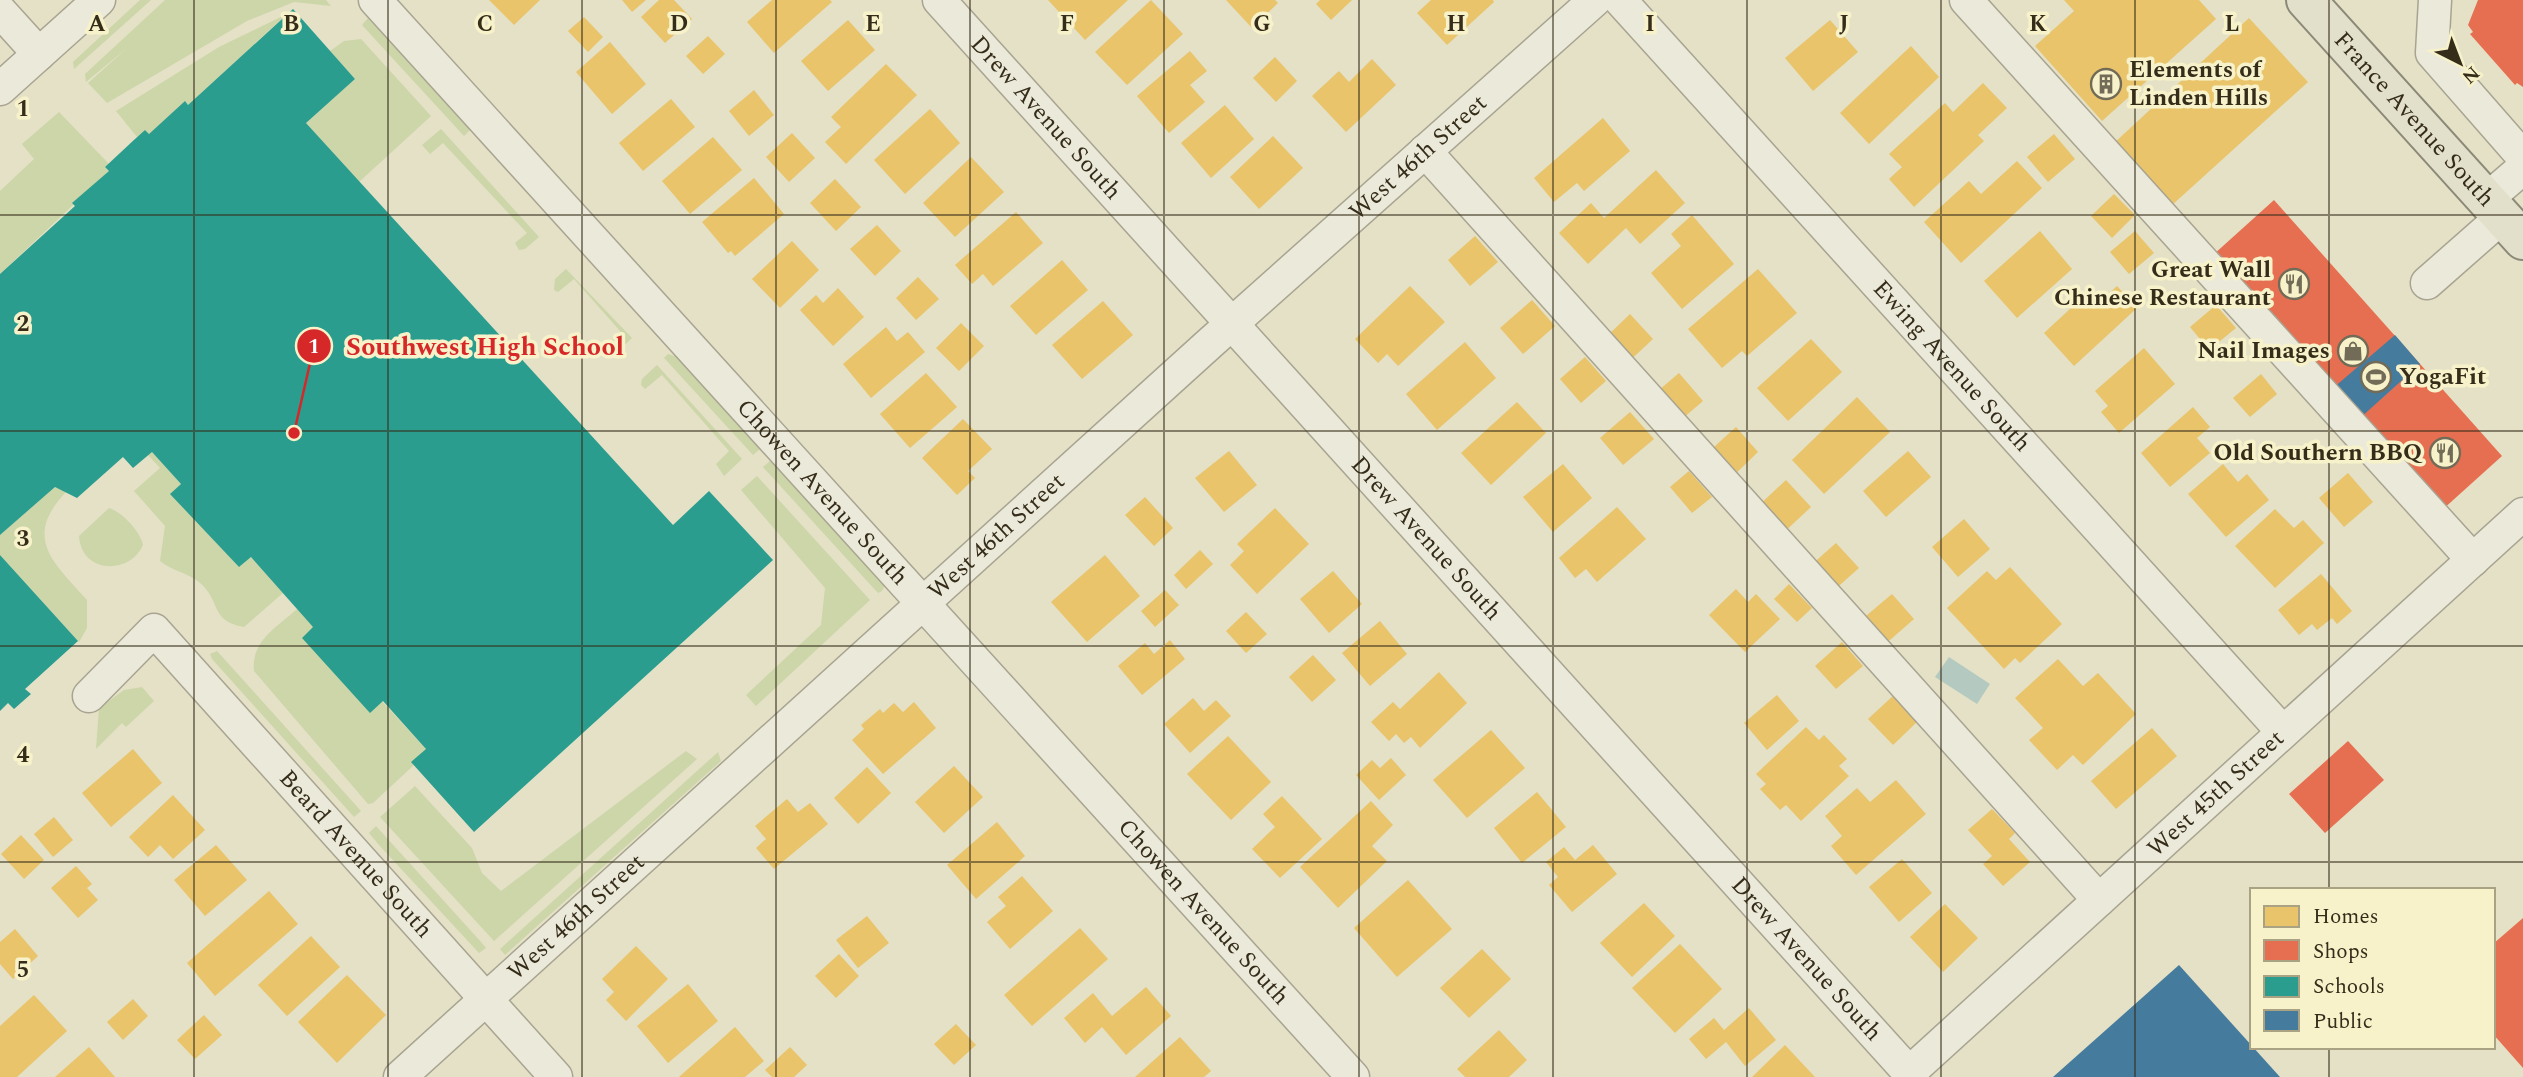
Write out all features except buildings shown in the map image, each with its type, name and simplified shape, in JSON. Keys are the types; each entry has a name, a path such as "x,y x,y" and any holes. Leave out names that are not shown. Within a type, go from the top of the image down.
{"main road":[{"name":"France Avenue South","path":"2306,0 2504,219"}],"street":[{"path":"0,89 99,0"},
{"name":"Chowen Avenue South","path":"375,0 1353,1077"},
{"name":"Drew Avenue South","path":"939,0 1911,1075"},
{"name":"West 46th Street","path":"400,1077 1231,325 1595,0"},
{"name":"Ewing Avenue South","path":"1620,0 2283,732"},
{"path":"1966,0 2473,560"},
{"path":"2435,0 2432,53 2523,156"},
{"path":"0,12 38,54"},
{"path":"1425,151 2099,900"},
{"path":"2427,283 2504,219 2523,168"},
{"name":"West 45th Street","path":"1911,1075 2523,514"},
{"name":"Beard Avenue South","path":"89,696 154,630 556,1077"}],"green space":[{"path":"140,0 151,0 74,69 73,62"},
{"path":"165,0 326,0 331,6 294,2 247,21 107,103 88,83 127,48 86,82 85,74"},
{"path":"287,14 188,105 184,102 149,134 145,130 137,137 116,111 219,47"},
{"path":"368,18 470,130 464,136 362,25"},
{"path":"361,39 431,116 359,182 306,123 355,79 330,51 344,41"},
{"path":"59,112 109,164 105,167 109,171 0,274 0,191 34,159 22,144"},
{"path":"441,129 539,237 525,249 519,250 515,243 527,233 443,143 430,154 422,145"},
{"path":"566,269 632,338 617,352 609,350 608,344 621,332 574,279 558,292 554,290 555,279"},
{"path":"668,354 677,357 760,449 753,455 664,358"},
{"path":"657,365 742,459 724,476 716,464 729,451 662,375 645,389 641,385 642,379"},
{"path":"152,452 181,484 171,494 239,567 251,557 283,593 244,627 225,620 220,615 211,596 199,582 160,561 165,526 134,491 160,468 148,455"},
{"path":"770,461 885,585 882,591 878,593 763,467"},
{"path":"757,476 870,600 756,706 746,695 821,625 825,588 741,490"},
{"path":"55,487 66,492 53,508 46,523 45,537 54,562 87,600 87,628 79,642 0,555 0,535"},
{"path":"109,508 130,523 143,545 136,555 117,566 96,563 88,557 79,536"},
{"path":"297,609 426,749 412,762 414,765 373,803 368,804 254,671 256,651 261,643"},
{"path":"217,651 361,811 354,817 212,659 210,654"},
{"path":"142,687 154,701 126,727 122,723 96,749 99,708 124,690"},
{"path":"686,751 697,759 494,941 380,817 415,786 472,848 482,873 501,891"},
{"path":"718,752 721,761 505,955 500,949"},
{"path":"376,826 486,948 479,953 379,845 369,833"}],"shaded area":[{"path":"1949,657 1990,684 1977,704 1935,677"}],"place":[{"name":"Elements of Linden Hills","path":"2106,84"},
{"name":"Great Wall Chinese Restaurant","path":"2294,284"},
{"name":"Nail Images","path":"2353,351"},
{"name":"YogaFit","path":"2376,377"},
{"name":"Southwest High School","path":"294,433"},
{"name":"Old Southern BBQ","path":"2445,453"}]}
